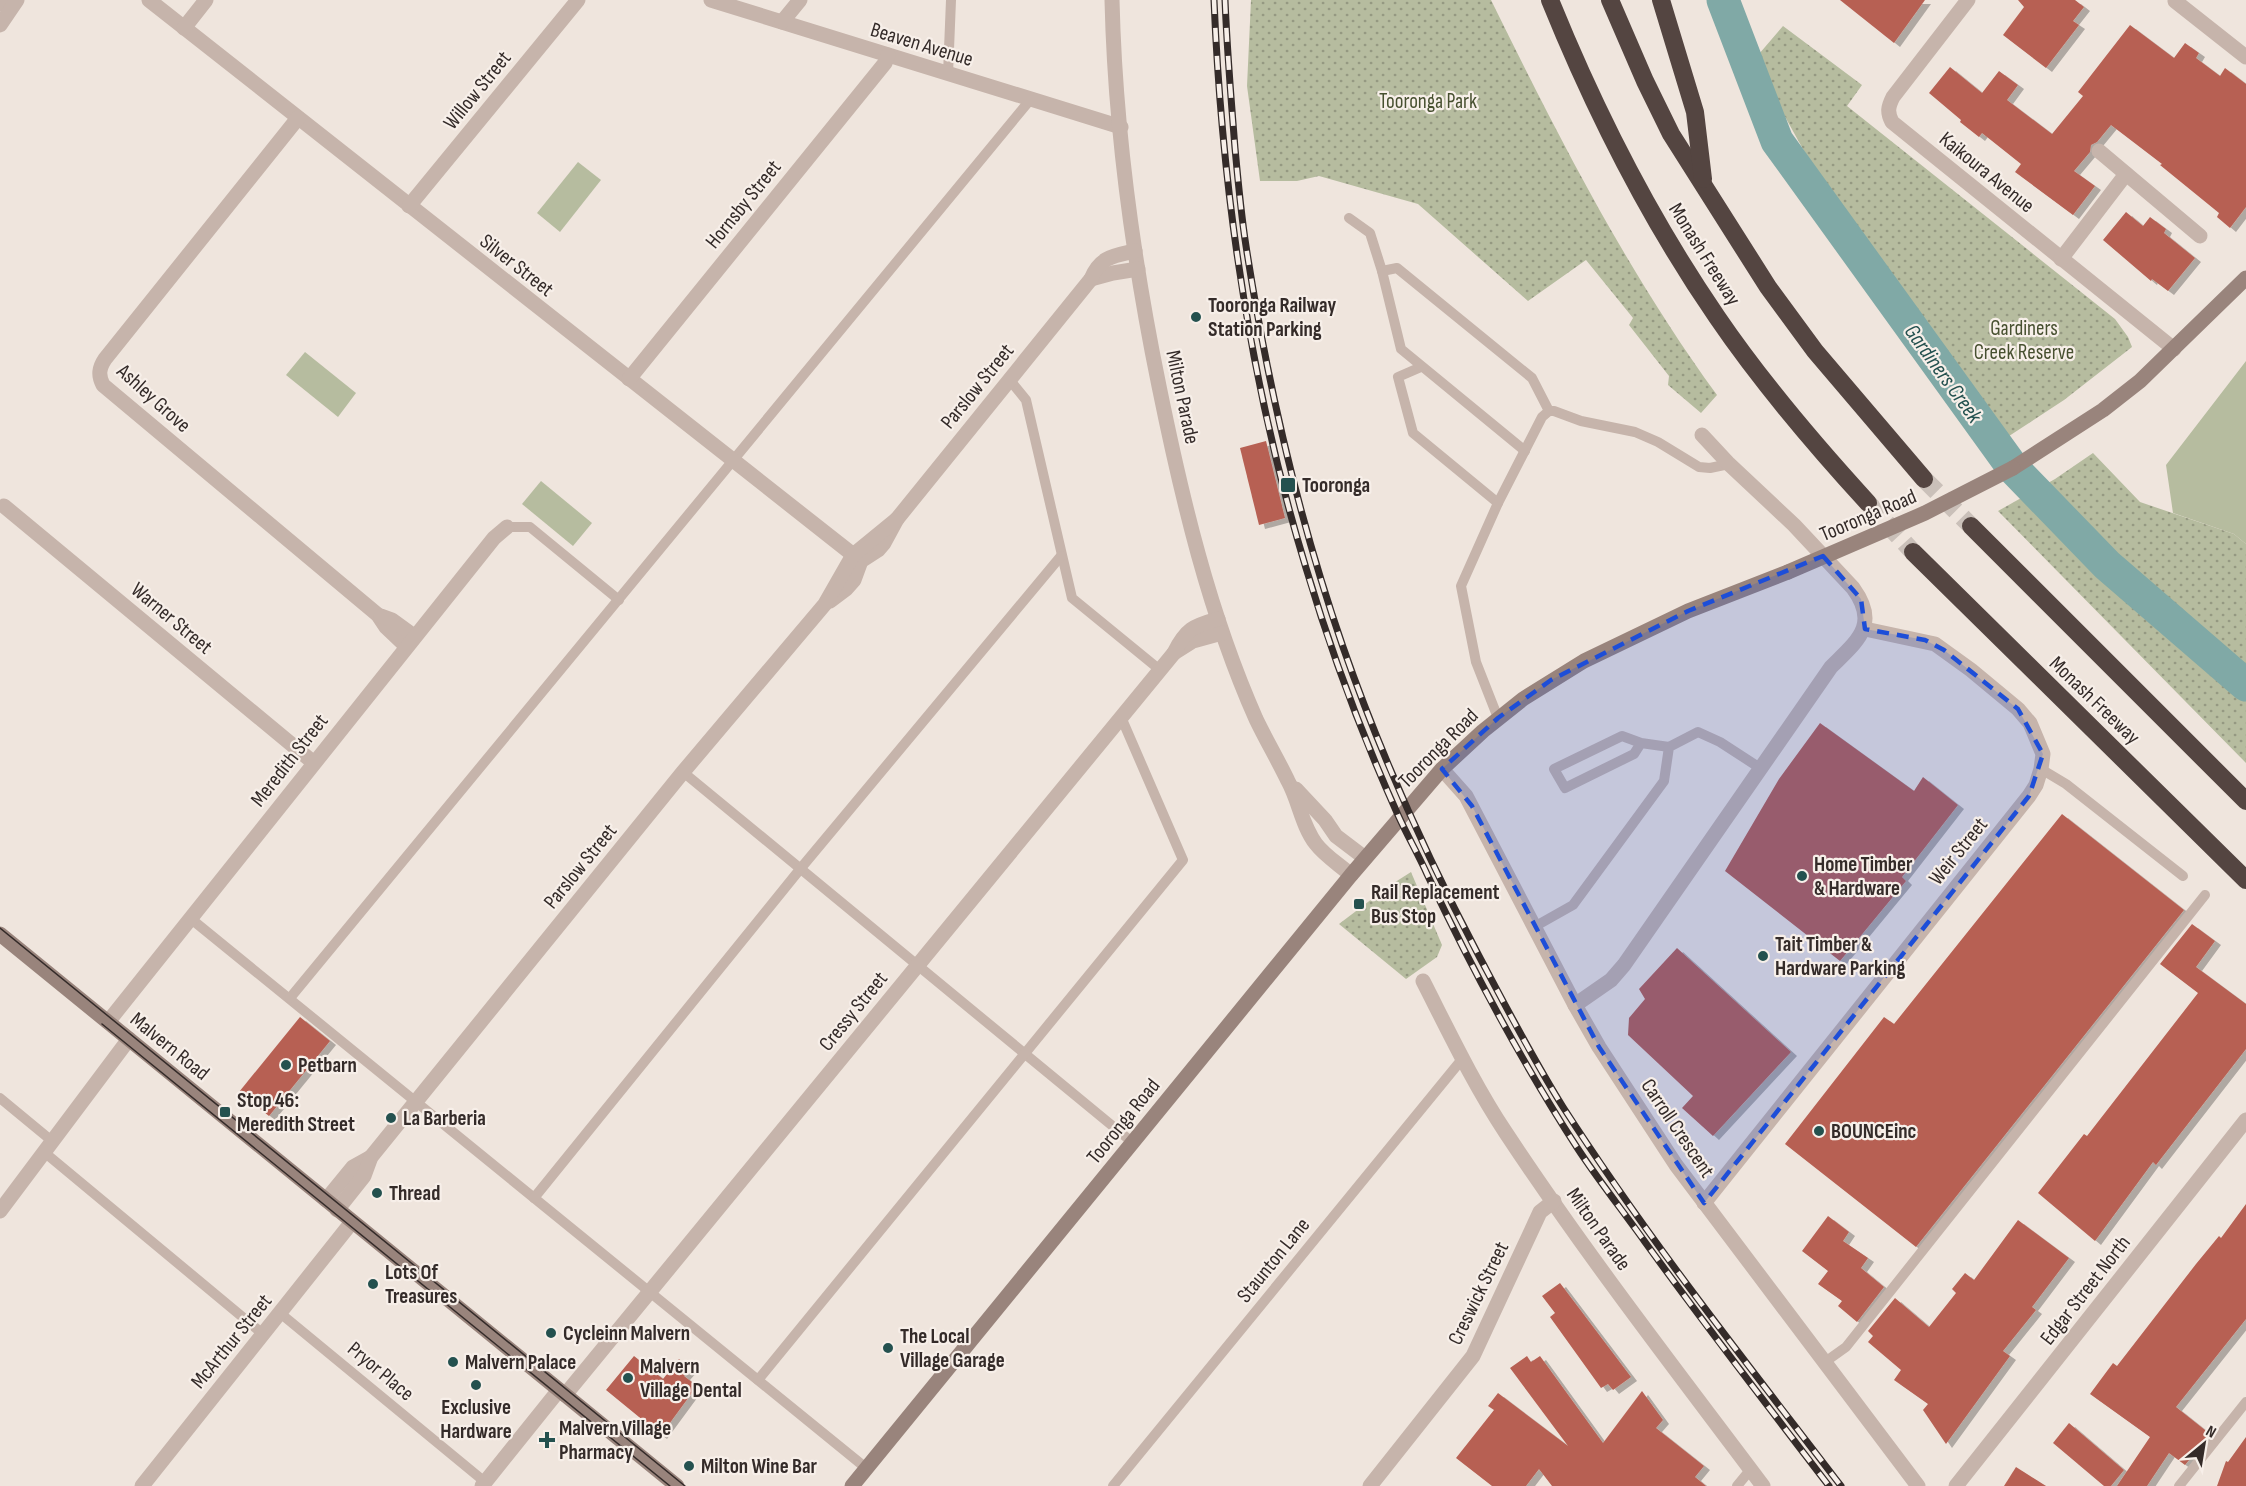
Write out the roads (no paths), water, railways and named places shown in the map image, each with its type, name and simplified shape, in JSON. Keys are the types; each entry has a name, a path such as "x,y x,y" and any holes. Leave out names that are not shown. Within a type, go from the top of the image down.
{"highway":[{"name":"Monash Freeway","path":"1550,0 1596,107 1654,217 1685,269 1766,385 1868,503"},
{"name":"Monash Freeway","path":"1610,0 1671,134 1768,287 1815,351 1924,479"},
{"path":"1661,0 1695,112 1704,184"},
{"name":"Monash Freeway","path":"1971,526 2246,801"},
{"name":"Monash Freeway","path":"1913,552 2246,880"}],"main road":[{"name":"Tooronga Road","path":"852,1486 1365,858 1442,769 1498,718 1551,680 1617,644 1688,611 1882,532 1968,492 2042,450 2103,410 2140,381 2240,289 2246,278"},
{"name":"Malvern Road","path":"0,934 677,1486"}],"street":[{"path":"0,25 17,0"},
{"name":"Silver Street","path":"149,0 857,558"},
{"path":"184,28 206,0"},
{"name":"Willow Street","path":"409,206 578,0"},
{"name":"Beaven Avenue","path":"711,0 1121,127"},
{"path":"782,22 800,0"},
{"name":"Milton Parade","path":"1112,0 1124,169 1146,324 1174,460 1196,547 1220,626 1256,718 1290,783 1317,845 1351,875"},
{"name":"Kaikoura Avenue","path":"1968,0 1893,97 1888,106 1892,122 2174,349"},
{"path":"2175,1 2246,57"},
{"name":"Hornsby Street","path":"628,379 885,63 888,55"},
{"name":"Ashley Grove","path":"298,118 105,359 101,365 99,378 103,385 378,615 386,627 410,641"},
{"path":"2099,151 2200,236"},
{"path":"2061,259 2126,174"},
{"name":"Parslow Street","path":"331,1205 364,1176 371,1157 416,1101 683,772 825,604 857,558 897,519 1091,279 1096,266 1102,261 1135,251"},
{"path":"1091,279 1138,269"},
{"path":"1575,1005 1611,980 1624,965 1831,667 1860,639 1865,629 1865,611 1861,599 1853,588 1794,525 1729,464 1702,435"},
{"name":"Warner Street","path":"4,506 314,763"},
{"name":"Meredith Street","path":"108,1022 410,641 494,538 507,527"},
{"name":"Cressy Street","path":"484,1484 650,1292 1174,653 1182,636 1190,629 1220,626"},
{"path":"1865,629 1925,640 1944,650 2018,709 2030,723 2038,739 2043,754 2041,770"},
{"name":"Carroll Crescent","path":"1442,769 1466,796 1575,1005 1647,1121 1704,1203 1918,1486"},
{"name":"Weir Street","path":"1704,1203 2029,796 2041,770"},
{"name":"Milton Parade","path":"1290,783 1325,820 1336,836 1365,858"},
{"name":"Milton Parade","path":"1422,981 1505,1131 1618,1293 1763,1486"},
{"path":"0,1212 129,1039"},
{"name":"Edgar Street North","path":"1956,1486 2246,1120"},
{"name":"Creswick Street","path":"1370,1486 1473,1356 1540,1212 1554,1201"},
{"name":"McArthur Street","path":"142,1486 352,1222"}],"lane":[{"path":"948,74 951,0"},
{"path":"290,998 1030,100"},
{"path":"1349,218 1370,233 1401,349 1525,451"},
{"path":"1382,271 1397,268 1532,378 1548,411"},
{"path":"1421,367 1398,377 1413,433 1498,503"},
{"path":"1009,379 1026,400 1072,598 1160,670"},
{"path":"1498,718 1476,662 1461,586 1498,503 1542,417 1548,411 1554,411 1581,421 1635,432 1658,442 1699,467 1710,468 1729,464"},
{"path":"507,527 530,527 619,600"},
{"path":"534,1198 801,868 1061,556"},
{"path":"758,1380 1184,860 1121,717"},
{"path":"1641,743 1634,754 1565,788 1554,769 1622,736 1641,743 1669,747 1698,732 1720,742 1760,768"},
{"path":"1534,927 1573,905 1664,781 1669,747"},
{"path":"2041,770 2066,784 2183,876"},
{"path":"683,772 1132,1142"},
{"path":"1825,1362 1846,1347 2205,895"},
{"path":"190,918 866,1468"},
{"name":"Staunton Lane","path":"1113,1486 1463,1058"},
{"path":"0,1098 48,1147 263,1334"},
{"name":"Pryor Place","path":"280,1312 484,1484"},
{"path":"2179,1486 2246,1402"},
{"path":"1737,1486 1751,1469"}],"waterway":[{"name":"Gardiners Creek","path":"1723,0 1777,141 2013,468 2107,565 2246,685"}],"tunnel":[{"path":"1924,479 1971,526"},
{"path":"1868,503 1913,552"}],"tram line":[{"path":"0,928 685,1486"},
{"path":"102,1024 670,1486"}],"railway":[{"path":"1214,0 1218,72 1232,216 1254,358 1286,499 1306,568 1337,662 1372,754 1401,822 1462,945 1498,1014 1557,1116 1594,1173 1829,1486"},
{"path":"1225,0 1237,173 1243,222 1254,297 1274,398 1298,499 1327,598 1357,687 1389,765 1460,919 1520,1033 1563,1107 1663,1252 1841,1486"}],"place":[{"name":"Tooronga Railway Station Parking","path":"1196,317"},
{"name":"Tooronga","path":"1288,485"},
{"name":"Home Timber & Hardware","path":"1802,876"},
{"name":"Rail Replacement Bus Stop","path":"1359,904"},
{"name":"Tait Timber & Hardware Parking","path":"1763,956"},
{"name":"Petbarn","path":"286,1065"},
{"name":"Stop 46: Meredith Street","path":"225,1112"},
{"name":"La Barberia","path":"391,1118"},
{"name":"BOUNCEinc","path":"1819,1131"},
{"name":"Thread","path":"377,1193"},
{"name":"Lots Of Treasures","path":"373,1284"},
{"name":"Cycleinn Malvern","path":"551,1333"},
{"name":"The Local Village Garage","path":"888,1348"},
{"name":"Malvern Palace","path":"453,1362"},
{"name":"Malvern Village Dental","path":"628,1378"},
{"name":"Exclusive Hardware","path":"476,1385"},
{"name":"Malvern Village Pharmacy","path":"547,1440"},
{"name":"Milton Wine Bar","path":"689,1466"}],"park label":[{"name":"Tooronga Park","path":"1428,101"},
{"name":"Gardiners Creek Reserve","path":"2024,340"}]}
